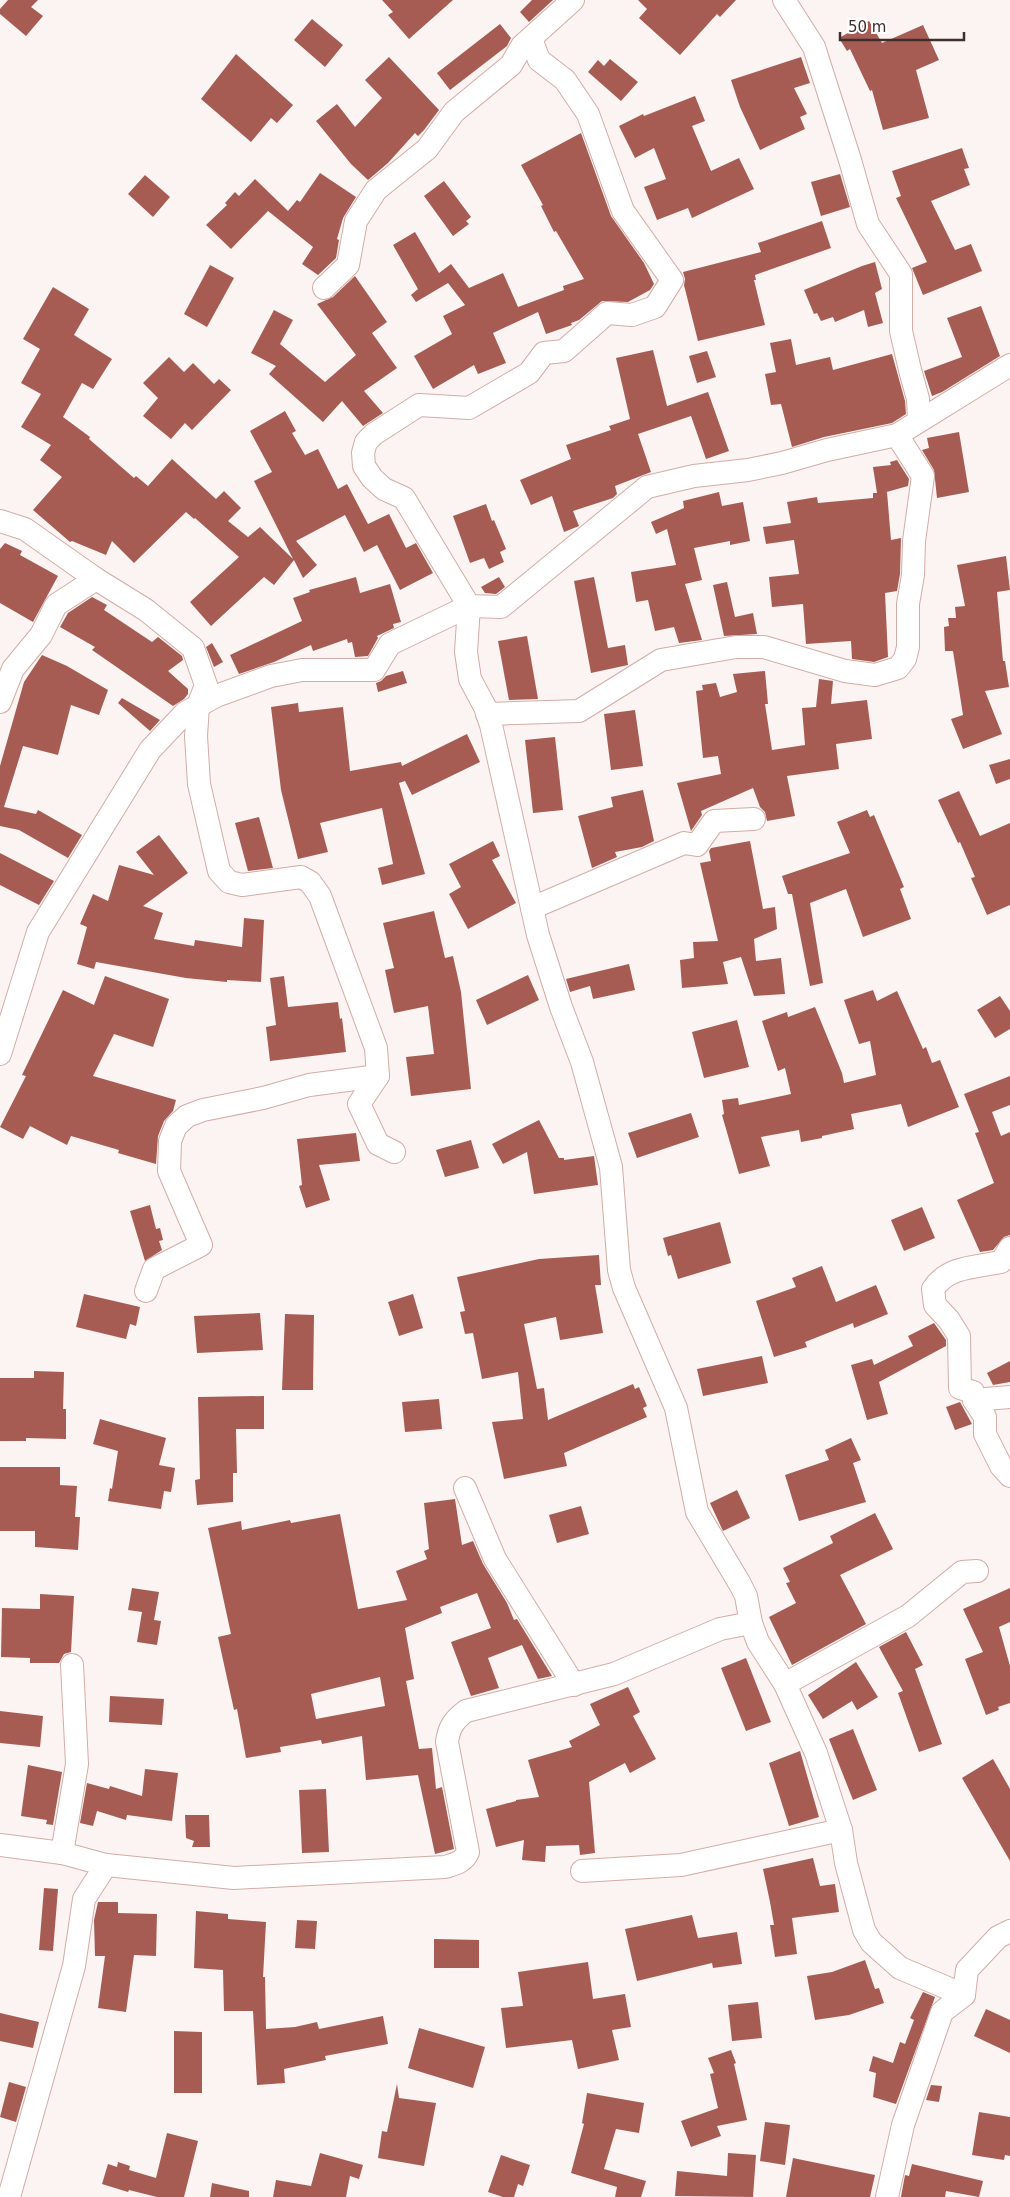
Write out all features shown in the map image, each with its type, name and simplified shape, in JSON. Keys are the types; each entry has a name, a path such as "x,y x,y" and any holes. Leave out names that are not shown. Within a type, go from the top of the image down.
{"street":[{"path":"324,288 348,265 356,221 376,190 427,149 454,112 511,65 522,46 573,0"},
{"path":"784,0 814,47 868,224 901,274 901,331 918,399 919,420"},
{"path":"531,39 539,60 565,80 588,114 623,211 672,280 655,307 632,315 607,313 564,351 544,353 529,373 469,408 418,405 374,434 366,442 363,453 364,466 372,478 384,489 404,498 469,606 466,652 470,679 487,714 500,762 538,935 561,1007 582,1062 611,1167 618,1263 624,1288 676,1408 697,1512 746,1596 751,1623 758,1642 785,1684 816,1753 841,1830 846,1863 864,1930 871,1942 900,1968 964,1995"},
{"path":"0,1054 38,932 150,750 185,714 216,696 271,676 302,670 374,670 390,644 469,606 501,607 647,487 694,476 748,470 782,463 827,450 897,435 1010,365"},
{"path":"487,714 579,711 661,660 736,647 764,647 844,671 875,675 898,668 908,648 908,604 923,476 897,435"},
{"path":"0,520 25,528 96,579 112,587 146,610 193,648 206,685 198,706 196,736 199,784 219,871 229,882 242,885 301,877 310,882 320,896 344,966 358,995 376,1048 378,1076 359,1104 378,1144 394,1152"},
{"path":"0,702 13,669 42,635 56,605 96,579"},
{"path":"532,908 684,843 697,845 714,821 754,819"},
{"path":"146,1292 154,1268 201,1245 169,1170 170,1141 176,1126 187,1116 203,1110 263,1098 310,1085 378,1076"},
{"path":"1010,1248 1001,1262 950,1272 933,1289 935,1305 949,1320 959,1336 960,1388 973,1392 974,1400 985,1416 985,1434 1001,1466 1010,1476"},
{"path":"974,1400 1010,1397"},
{"path":"465,1488 496,1559 574,1685"},
{"path":"785,1684 908,1616 962,1572 977,1571"},
{"path":"0,1845 62,1854 106,1865 234,1878 445,1866 457,1863 465,1858 468,1852 447,1742 449,1729 456,1719 466,1711 614,1674 720,1629 751,1623"},
{"path":"62,1854 77,1764 72,1664"},
{"path":"582,1870 681,1865 841,1830"},
{"path":"9,2197 74,1966 84,1899 106,1865"},
{"path":"887,2197 903,2125 942,2012 964,1995 968,1970 998,1937 1010,1931"}],"building":[{"path":"8,0 38,0 31,7 43,16 26,36 0,14 0,9"},
{"path":"382,0 453,0 409,39 388,15 393,12"},
{"path":"532,0 553,0 529,22 520,12"},
{"path":"638,0 736,0 720,17 717,14 680,55 639,18 647,9"},
{"path":"312,19 343,45 325,67 294,40"},
{"path":"869,21 882,43 923,25 939,60 916,70 929,118 883,130 872,90 870,91 850,49 847,51 839,38"},
{"path":"500,24 511,38 507,46 450,90 437,73"},
{"path":"236,54 293,105 277,123 271,118 251,142 201,99"},
{"path":"389,57 439,110 418,136 415,133 388,163 368,180 351,164 316,121 337,104 355,127 382,98 365,80"},
{"path":"801,57 810,83 794,88 807,114 800,117 805,129 760,150 740,107 731,80"},
{"path":"610,59 638,82 621,101 588,72 598,60 604,66"},
{"path":"695,96 705,121 692,126 711,171 739,158 754,189 692,218 688,208 657,220 644,187 666,179 654,148 635,158 619,126 643,114 644,116"},
{"path":"581,133 611,216 644,263 654,284 650,290 628,302 602,301 579,320 571,323 572,325 546,334 538,312 493,333 506,363 478,374 474,365 433,389 414,356 452,334 443,316 465,305 448,283 416,302 411,295 418,289 393,245 415,232 439,273 451,264 469,288 503,273 518,307 564,290 563,286 584,279 556,231 554,232 541,206 543,205 521,165"},
{"path":"962,148 969,168 964,169 970,185 931,201 955,250 971,244 982,271 923,295 912,268 927,262 896,198 901,196 892,171"},
{"path":"320,173 356,197 343,218 337,239 339,240 336,258 318,275 302,264 313,247 268,211 231,249 206,225 227,205 225,203 235,192 239,196 255,179 288,211 297,200 300,202"},
{"path":"840,174 850,207 821,216 811,182"},
{"path":"145,175 170,197 153,217 128,194"},
{"path":"444,181 471,217 466,221 469,224 453,236 424,196"},
{"path":"822,221 831,248 755,275 756,280 754,280 765,325 698,341 684,285 683,272 761,252 758,243"},
{"path":"875,262 882,289 875,293 883,323 868,327 864,310 835,322 833,317 821,321 817,313 814,314 804,290"},
{"path":"210,265 234,278 207,327 184,314"},
{"path":"355,276 387,322 372,333 397,368 364,391 383,413 363,426 342,401 323,422 269,374 276,366 251,353 274,310 293,320 280,344 325,382 356,355 317,304 333,297"},
{"path":"53,287 89,309 74,335 112,359 93,389 82,383 63,417 90,437 89,439 134,478 136,476 148,486 172,459 216,499 224,491 241,508 228,521 248,537 260,527 293,559 254,481 272,472 250,431 285,411 296,431 292,433 305,455 318,449 338,489 347,484 368,524 389,514 406,548 416,543 433,573 400,590 377,545 364,552 345,515 296,541 317,565 303,578 294,560 274,585 264,577 211,626 190,602 239,557 186,512 134,563 112,541 106,555 72,541 70,542 33,510 62,477 40,460 51,445 21,427 41,394 21,383 40,349 23,339"},
{"path":"981,306 1000,356 942,392 932,396 924,371 962,357 947,318"},
{"path":"791,339 796,365 830,357 833,370 892,354 905,401 906,414 892,423 824,437 792,447 781,404 771,405 765,374 776,372 770,343"},
{"path":"653,350 667,406 708,392 729,451 706,459 691,416 638,434 651,472 615,486 617,494 613,498 573,511 579,526 564,532 552,496 531,505 520,480 571,459 566,445 611,430 609,426 630,419 616,358"},
{"path":"707,351 716,377 697,383 689,356"},
{"path":"169,357 184,372 193,363 214,384 219,379 231,390 192,430 185,423 171,439 143,416 158,398 143,383"},
{"path":"959,432 969,492 937,498 934,470 922,450 929,448 927,438"},
{"path":"897,460 909,479 908,486 883,493 887,492 891,540 901,538 900,574 897,591 885,593 888,657 874,662 852,659 851,641 806,644 803,604 772,607 769,577 799,574 794,540 766,544 763,527 791,523 787,502 817,497 818,503 873,498 873,493 877,493 873,467 891,465 890,462"},
{"path":"719,492 722,506 743,502 750,541 730,545 730,541 694,548 702,580 685,584 702,640 679,643 674,627 655,631 648,600 636,602 631,572 676,565 667,529 656,534 651,522 684,508 683,501"},
{"path":"486,504 506,549 500,552 504,562 489,569 484,558 470,563 453,516"},
{"path":"5,543 22,551 20,555 58,576 33,622 0,603 0,549"},
{"path":"1006,556 1010,590 997,592 1003,661 1005,661 1009,687 985,691 1002,734 963,749 951,719 963,715 953,651 945,651 944,627 949,626 948,618 956,618 955,607 965,606 957,565"},
{"path":"356,577 360,593 390,584 401,622 393,624 394,628 377,636 378,638 368,656 355,657 352,642 348,643 347,639 313,651 311,645 274,662 239,674 230,655 302,621 293,598 310,592 309,590"},
{"path":"499,577 505,587 496,594 485,593 481,587"},
{"path":"594,577 608,648 625,645 628,665 591,673 574,581"},
{"path":"727,582 735,617 753,613 757,634 724,636 713,585"},
{"path":"92,597 107,605 104,610 152,642 158,637 182,656 183,660 168,671 188,689 188,694 184,699 173,706 92,650 95,647 60,627 68,613"},
{"path":"527,636 538,699 509,700 498,641"},
{"path":"212,643 223,662 214,667 206,647"},
{"path":"42,655 67,666 108,690 99,715 71,705 58,755 23,746 4,807 36,814 38,810 82,835 68,858 19,830 0,826 0,766 24,682"},
{"path":"403,671 407,683 378,692 376,683 386,676"},
{"path":"765,671 768,704 765,704 772,750 805,745 802,708 816,707 819,679 833,681 831,704 867,700 872,739 836,744 839,769 787,776 795,816 767,821 765,812 760,807 753,788 701,811 702,815 691,831 677,783 721,774 718,756 703,758 696,691 703,690 702,685 716,683 720,697 737,692 733,674"},
{"path":"122,698 160,720 150,731 118,703"},
{"path":"298,703 299,712 343,707 350,771 401,762 402,766 467,734 480,762 412,795 405,781 399,783 425,874 382,885 378,868 393,864 382,808 320,823 328,852 298,859 281,790 271,707"},
{"path":"635,710 643,766 611,770 604,714"},
{"path":"555,737 563,810 533,813 525,740"},
{"path":"1010,759 1010,779 996,784 989,765"},
{"path":"643,790 654,841 642,847 615,852 617,857 592,868 578,816 613,807 611,797"},
{"path":"959,791 980,836 1010,823 1010,905 987,915 971,878 975,877 960,842 958,843 938,800"},
{"path":"867,810 870,817 874,815 904,887 900,889 911,919 863,937 846,889 810,903 823,983 810,986 792,894 788,894 782,876 850,853 837,822"},
{"path":"259,817 273,868 248,871 235,823"},
{"path":"159,835 188,873 143,906 163,913 154,939 194,946 195,940 242,947 244,918 264,920 261,982 227,980 227,982 186,978 96,962 94,969 77,964 87,927 80,924 93,894 108,901 119,865 154,875 136,852"},
{"path":"493,841 500,856 492,860 516,903 468,929 449,894 461,887 449,864"},
{"path":"750,841 763,909 775,907 777,929 754,939 756,961 781,958 785,994 754,996 741,957 723,962 728,984 682,988 680,960 694,958 693,942 718,941 700,863 711,861 709,851 711,848"},
{"path":"0,853 54,881 39,905 0,885"},
{"path":"434,911 445,958 453,956 461,992 471,1089 411,1096 406,1057 434,1054 428,1006 394,1013 385,970 394,968 383,923"},
{"path":"629,964 635,990 593,999 590,986 570,992 566,979"},
{"path":"528,975 539,1000 487,1025 476,1000"},
{"path":"105,976 169,999 153,1047 114,1034 93,1076 176,1100 173,1111 164,1121 158,1136 156,1164 118,1153 119,1150 71,1136 67,1145 30,1126 23,1139 0,1127 26,1076 22,1075 63,990 94,1005"},
{"path":"284,976 288,1007 338,1002 346,1052 270,1061 266,1027 276,1025 270,978"},
{"path":"873,990 877,1001 897,991 923,1049 926,1047 932,1063 940,1060 959,1107 908,1127 901,1104 851,1114 854,1129 822,1136 822,1138 801,1142 799,1130 761,1137 770,1166 739,1174 722,1115 724,1114 722,1100 738,1098 739,1105 791,1094 785,1068 778,1071 762,1021 787,1012 788,1017 815,1007 842,1073 844,1083 876,1075 870,1041 859,1044 844,1000"},
{"path":"1000,996 1010,1011 1010,1029 995,1038 977,1010"},
{"path":"737,1020 749,1067 704,1078 692,1032"},
{"path":"1010,1076 1010,1105 992,1112 1001,1136 1010,1132 1010,1235 1004,1237 993,1250 980,1252 957,1200 994,1183 975,1133 979,1132 964,1094"},
{"path":"691,1113 699,1137 637,1158 628,1133"},
{"path":"539,1120 559,1158 564,1158 564,1160 594,1156 598,1185 534,1194 527,1152 503,1164 492,1144"},
{"path":"356,1133 360,1161 319,1165 330,1200 306,1208 299,1186 302,1185 297,1139"},
{"path":"471,1140 479,1168 445,1177 436,1150"},
{"path":"150,1205 156,1229 160,1228 163,1240 159,1241 162,1250 145,1261 130,1211"},
{"path":"922,1207 935,1238 904,1251 891,1220"},
{"path":"720,1222 731,1263 678,1279 671,1255 668,1256 663,1238"},
{"path":"599,1255 601,1285 595,1285 603,1333 560,1340 556,1317 524,1324 537,1389 544,1388 548,1420 633,1384 635,1389 639,1387 647,1406 643,1408 647,1417 564,1453 567,1466 504,1479 492,1422 523,1419 518,1372 482,1379 473,1333 465,1334 460,1312 465,1311 457,1277 539,1259"},
{"path":"822,1266 836,1302 876,1285 888,1314 854,1328 853,1323 805,1342 807,1347 774,1357 756,1301 796,1287 792,1278"},
{"path":"84,1294 140,1307 136,1326 130,1324 126,1339 76,1327"},
{"path":"413,1294 423,1328 399,1336 388,1302"},
{"path":"260,1313 263,1350 197,1353 194,1316"},
{"path":"285,1314 314,1315 313,1390 282,1390"},
{"path":"934,1323 946,1340 946,1346 879,1382 888,1414 867,1420 851,1365 872,1359 874,1365 913,1346 908,1336"},
{"path":"762,1356 768,1383 703,1396 697,1369"},
{"path":"1010,1361 1010,1382 993,1385 987,1373"},
{"path":"34,1371 64,1372 63,1409 66,1409 66,1439 26,1438 26,1441 0,1441 0,1378 34,1378"},
{"path":"264,1396 264,1429 236,1429 237,1473 233,1473 233,1502 197,1505 195,1480 200,1479 198,1397"},
{"path":"439,1399 442,1429 405,1432 402,1402"},
{"path":"960,1402 972,1424 955,1430 946,1407"},
{"path":"100,1419 166,1438 159,1465 175,1468 171,1492 164,1491 161,1509 108,1501 110,1488 112,1489 118,1451 93,1444"},
{"path":"851,1438 861,1460 853,1463 866,1502 799,1521 785,1475 829,1460 825,1450"},
{"path":"0,1467 60,1467 60,1485 77,1486 75,1517 80,1517 78,1550 35,1547 35,1531 0,1531"},
{"path":"737,1490 750,1518 723,1531 710,1503"},
{"path":"455,1499 462,1545 473,1541 483,1564 507,1603 514,1620 517,1619 552,1676 538,1679 522,1645 488,1658 499,1688 471,1696 451,1642 491,1628 477,1593 440,1607 442,1613 405,1628 414,1679 406,1681 419,1749 432,1748 436,1789 442,1787 454,1849 435,1854 418,1775 366,1780 362,1736 322,1744 321,1740 280,1747 281,1752 246,1758 237,1709 234,1710 218,1637 231,1634 208,1528 241,1521 242,1530 290,1520 291,1523 340,1514 358,1609 407,1600 396,1571 427,1559 424,1551 429,1549 424,1503","holes":["380,1677 385,1706 316,1719 311,1694"]},
{"path":"581,1506 589,1534 557,1543 549,1515"},
{"path":"875,1513 893,1549 840,1575 866,1624 792,1665 769,1617 796,1603 786,1583 790,1582 783,1568 833,1543 830,1536"},
{"path":"132,1588 159,1592 154,1620 161,1621 157,1645 137,1642 142,1612 128,1610"},
{"path":"1010,1588 1010,1622 999,1627 1010,1666 1010,1703 998,1707 999,1710 986,1715 965,1659 983,1652 963,1609"},
{"path":"40,1594 74,1596 71,1652 64,1654 59,1663 30,1663 30,1658 1,1657 2,1608 40,1609"},
{"path":"906,1632 923,1665 915,1669 942,1744 919,1752 898,1693 903,1691 879,1647"},
{"path":"746,1658 771,1722 746,1731 721,1668"},
{"path":"856,1662 878,1697 857,1710 852,1701 823,1719 808,1695"},
{"path":"628,1687 640,1712 633,1716 656,1759 630,1773 625,1763 589,1782 595,1853 580,1855 579,1845 546,1846 545,1862 522,1860 524,1840 496,1847 486,1809 516,1800 539,1797 528,1760 572,1747 569,1741 600,1725 590,1704"},
{"path":"110,1696 164,1699 162,1725 109,1722"},
{"path":"0,1711 43,1716 40,1747 0,1743"},
{"path":"853,1729 877,1790 853,1800 829,1739"},
{"path":"800,1751 819,1817 789,1826 769,1763"},
{"path":"993,1759 1010,1789 1010,1861 962,1778"},
{"path":"28,1765 62,1772 53,1825 46,1824 47,1820 21,1816"},
{"path":"145,1769 178,1773 172,1821 127,1815 126,1820 97,1811 93,1826 80,1823 87,1783 109,1789 110,1786 142,1796"},
{"path":"326,1789 329,1852 302,1853 299,1790"},
{"path":"185,1815 209,1815 210,1847 192,1847 194,1841 186,1838"},
{"path":"813,1858 820,1886 835,1884 839,1912 792,1918 797,1954 775,1957 770,1925 774,1925 763,1869"},
{"path":"44,1888 58,1889 53,1951 39,1950"},
{"path":"98,1902 118,1902 118,1913 157,1914 156,1956 134,1955 126,2012 98,2008 105,1956 95,1956 94,1920"},
{"path":"196,1911 228,1914 228,1919 266,1922 263,1977 265,1977 266,2029 295,2027 317,2022 319,2029 383,2016 388,2044 325,2056 326,2060 284,2069 285,2083 257,2085 253,2011 224,2011 223,1970 194,1968"},
{"path":"692,1915 698,1938 737,1932 742,1964 713,1968 712,1963 637,1981 625,1929"},
{"path":"297,1920 317,1921 315,1949 295,1948"},
{"path":"434,1939 479,1940 479,1968 434,1968"},
{"path":"865,1960 875,1989 879,1988 884,2003 849,2015 815,2020 807,1976 832,1972"},
{"path":"588,1962 593,1999 625,1994 631,2027 612,2030 619,2060 578,2069 572,2040 506,2048 501,2008 523,2006 518,1972"},
{"path":"923,1992 935,1997 896,2104 873,2097 876,2073 869,2071 873,2056 893,2063 900,2042 905,2044 914,2020 910,2018"},
{"path":"758,2002 762,2038 732,2041 728,2005"},
{"path":"986,2009 1010,2020 1010,2053 974,2036"},
{"path":"0,2013 39,2022 33,2048 0,2041"},
{"path":"419,2028 485,2047 473,2088 408,2068"},
{"path":"174,2031 202,2032 202,2093 174,2093"},
{"path":"731,2050 736,2063 734,2064 747,2120 717,2126 721,2136 691,2147 681,2121 718,2108 710,2074 714,2073 708,2058"},
{"path":"9,2082 26,2087 16,2122 0,2117"},
{"path":"397,2084 399,2098 436,2103 424,2166 378,2158 382,2131 387,2132"},
{"path":"931,2085 942,2086 939,2102 926,2100"},
{"path":"587,2093 644,2103 639,2133 616,2129 604,2169 646,2181 641,2197 615,2197 617,2187 571,2173 584,2124 582,2123"},
{"path":"979,2112 1010,2117 1010,2156 1005,2155 1004,2160 972,2155"},
{"path":"765,2122 790,2125 785,2165 760,2161"},
{"path":"167,2133 198,2141 184,2197 157,2197 129,2190 128,2192 102,2184 108,2164 117,2167 118,2162 130,2166 129,2170 156,2178"},
{"path":"320,2153 363,2165 359,2179 350,2176 346,2197 273,2197 276,2180 311,2186"},
{"path":"728,2153 756,2155 753,2197 675,2196 677,2171 727,2176"},
{"path":"501,2155 530,2165 523,2186 518,2184 514,2197 503,2197 488,2192"},
{"path":"793,2158 875,2175 870,2197 786,2197"},
{"path":"912,2164 983,2181 979,2197 946,2191 945,2197 901,2197 905,2175 909,2176"},
{"path":"212,2183 249,2191 249,2197 210,2197"}]}
